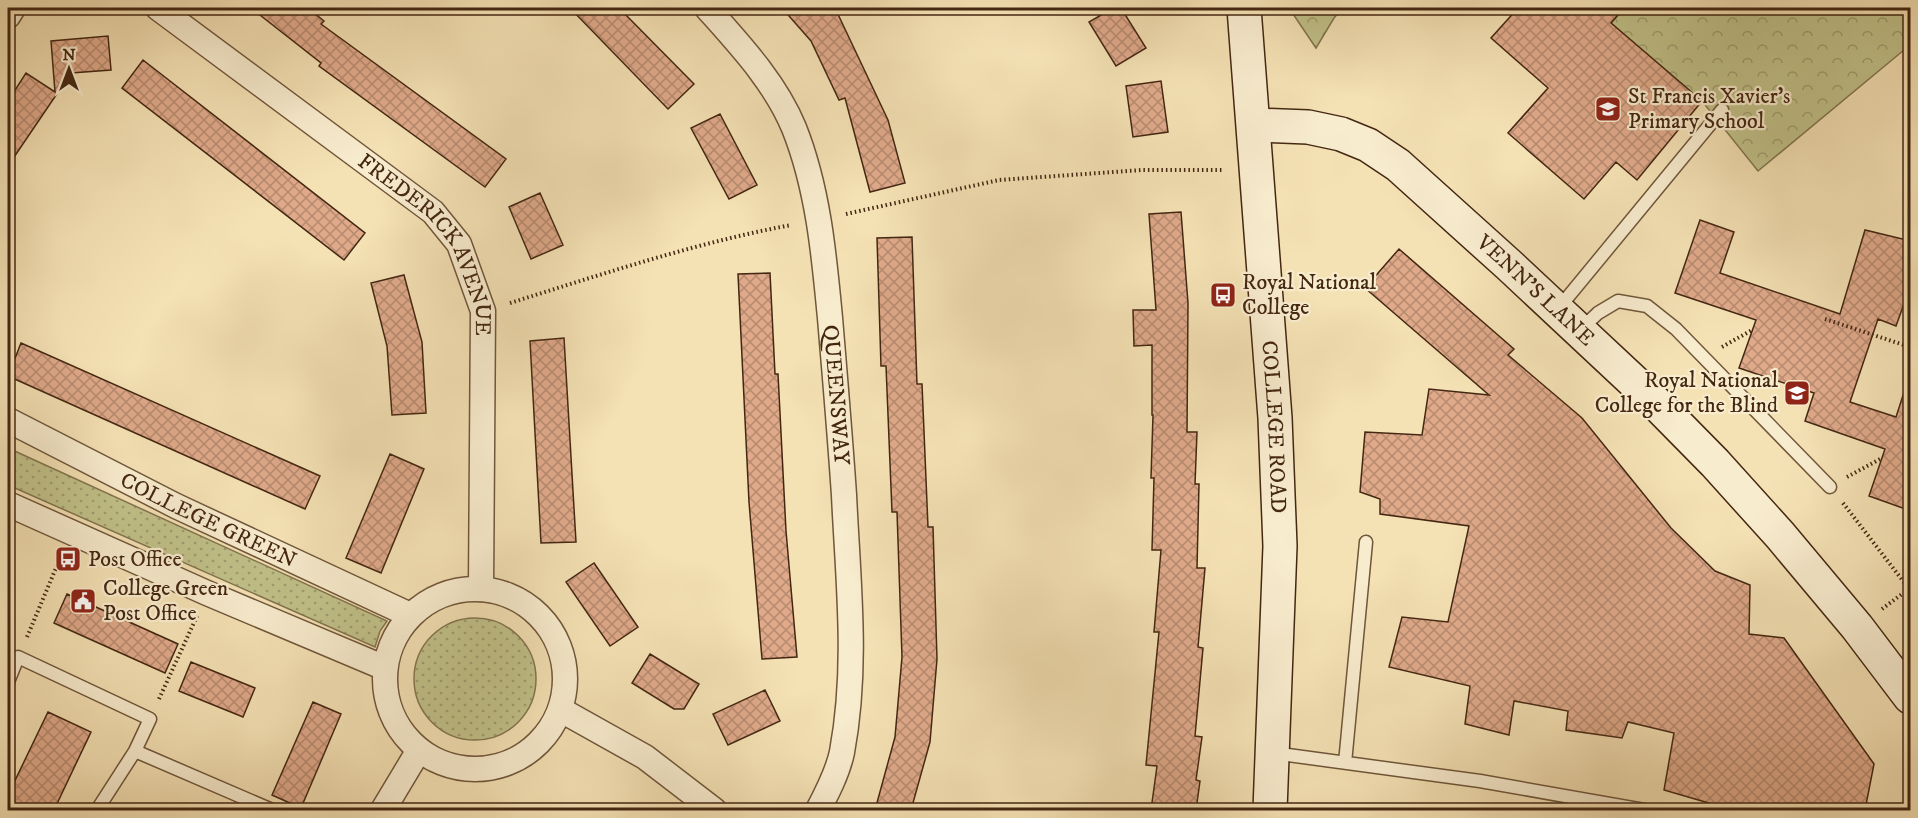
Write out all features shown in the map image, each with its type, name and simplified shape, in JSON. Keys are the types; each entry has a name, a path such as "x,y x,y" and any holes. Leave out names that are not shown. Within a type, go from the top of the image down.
{"street":[{"path":"8,16 13,8"},
{"name":"FREDERICK AVENUE","path":"158,8 433,212 459,244 483,311 481,588"},
{"name":"QUEENSWAY","path":"706,8 739,43 770,84 793,126 810,174 826,266 840,423 852,661 842,754 818,810"},
{"name":"COLLEGE ROAD","path":"1239,15 1254,125 1275,418 1280,546 1270,810"},
{"name":"VENN'S LANE","path":"1254,125 1308,127 1341,134 1368,145 1398,165 1647,394 1722,471 1780,535 1857,627 1911,697"},
{"name":"COLLEGE GREEN","path":"8,420 176,506 410,615"},
{"path":"8,504 207,593 385,668"},
{"path":"481,588 510,595 536,611 558,640 566,673 561,710 548,734 521,758 487,769 466,770 438,762 419,750 395,722 385,693 385,668 394,638 410,615 442,595 481,588"},
{"path":"561,710 645,757 714,810"},
{"path":"383,810 419,750"}],"lane":[{"path":"1569,321 1722,110"},
{"path":"1569,321 1598,313 1618,301 1647,306 1676,329 1830,487"},
{"path":"1345,763 1366,542"},
{"path":"8,682 18,657 150,719 135,751 97,810"},
{"path":"135,751 272,810"},
{"path":"1272,752 1480,781 1644,810"}],"path":[{"path":"483,311 659,256 733,236 818,220 999,180 1142,170 1257,170"},
{"path":"1825,319 1911,347"},
{"path":"1704,358 1752,330"},
{"path":"1882,458 1830,487 1911,590"},
{"path":"18,657 71,533"},
{"path":"150,719 207,593"}],"green space":[{"path":"1289,8 1343,8 1334,18 1316,48"},
{"path":"1624,8 1910,8 1910,45 1758,171 1702,101 1611,23"},
{"path":"8,448 387,621 380,631 375,647 8,485"},
{"path":"475,618 498,623 509,628 518,636 526,645 531,656 536,679 531,702 526,713 518,722 509,730 498,735 475,740 452,735 441,730 432,722 424,713 419,702 414,679 419,656 424,645 432,636 441,628 452,623"}],"building":[{"path":"251,8 308,8 324,21 321,24 506,159 485,187 319,66 321,63"},
{"path":"570,8 619,8 694,84 668,109"},
{"path":"782,8 835,8 888,120 905,183 870,192 845,98 839,100 811,41"},
{"path":"1113,8 1121,8 1146,48 1116,66 1089,22"},
{"path":"1518,8 1624,8 1611,23 1702,101 1637,180 1616,162 1584,199 1508,133 1548,88 1491,38"},
{"path":"108,36 111,70 71,73 8,166 8,101 26,73 55,92 51,41"},
{"path":"143,60 365,233 344,260 122,88"},
{"path":"1161,81 1168,132 1133,137 1126,86"},
{"path":"720,114 757,185 729,199 691,128"},
{"path":"540,193 563,245 531,259 509,207"},
{"path":"1181,212 1188,303 1187,432 1197,432 1195,484 1199,484 1197,568 1205,568 1198,647 1203,648 1195,736 1202,737 1196,780 1200,781 1196,810 1151,810 1157,766 1146,765 1159,632 1154,632 1161,550 1152,550 1154,478 1151,478 1152,345 1134,346 1133,310 1156,310 1149,214"},
{"path":"1700,220 1734,232 1720,273 1840,314 1865,230 1911,241 1911,284 1896,326 1878,319 1850,402 1896,417 1906,386 1911,387 1911,511 1869,496 1885,449 1805,421 1814,393 1739,368 1756,320 1675,293"},
{"path":"912,237 917,384 922,384 928,527 933,527 937,659 930,742 911,810 875,810 895,737 902,657 897,512 892,512 886,366 881,366 877,238"},
{"path":"1399,249 1514,349 1508,355 1582,418 1671,528 1715,571 1750,585 1749,634 1784,638 1874,764 1865,810 1717,810 1712,804 1664,790 1674,733 1628,722 1622,738 1566,730 1568,711 1514,701 1509,735 1465,724 1470,686 1389,667 1402,617 1448,622 1469,526 1380,514 1380,499 1360,492 1365,432 1422,435 1429,389 1489,395 1365,288"},
{"path":"770,273 786,531 797,657 762,659 749,502 738,274"},
{"path":"404,275 422,342 426,413 392,415 387,346 371,283"},
{"path":"564,338 576,542 541,543 530,341"},
{"path":"21,343 320,476 305,509 8,376"},
{"path":"390,454 424,469 381,573 346,558"},
{"path":"594,563 638,627 610,646 566,582"},
{"path":"67,594 178,644 165,673 54,623"},
{"path":"650,654 699,684 684,709 674,709 632,683"},
{"path":"191,662 255,688 243,717 179,691"},
{"path":"765,690 780,721 728,745 713,714"},
{"path":"313,702 341,714 301,808 272,795"},
{"path":"48,712 91,732 54,810 8,810 8,795"}],"place":[{"name":"St Francis Xavier's Primary School","path":"1608,109"},
{"name":"Royal National College","path":"1223,295"},
{"name":"Royal National College for the Blind","path":"1797,393"},
{"name":"Post Office","path":"68,559"},
{"name":"College Green Post Office","path":"83,601"}]}
